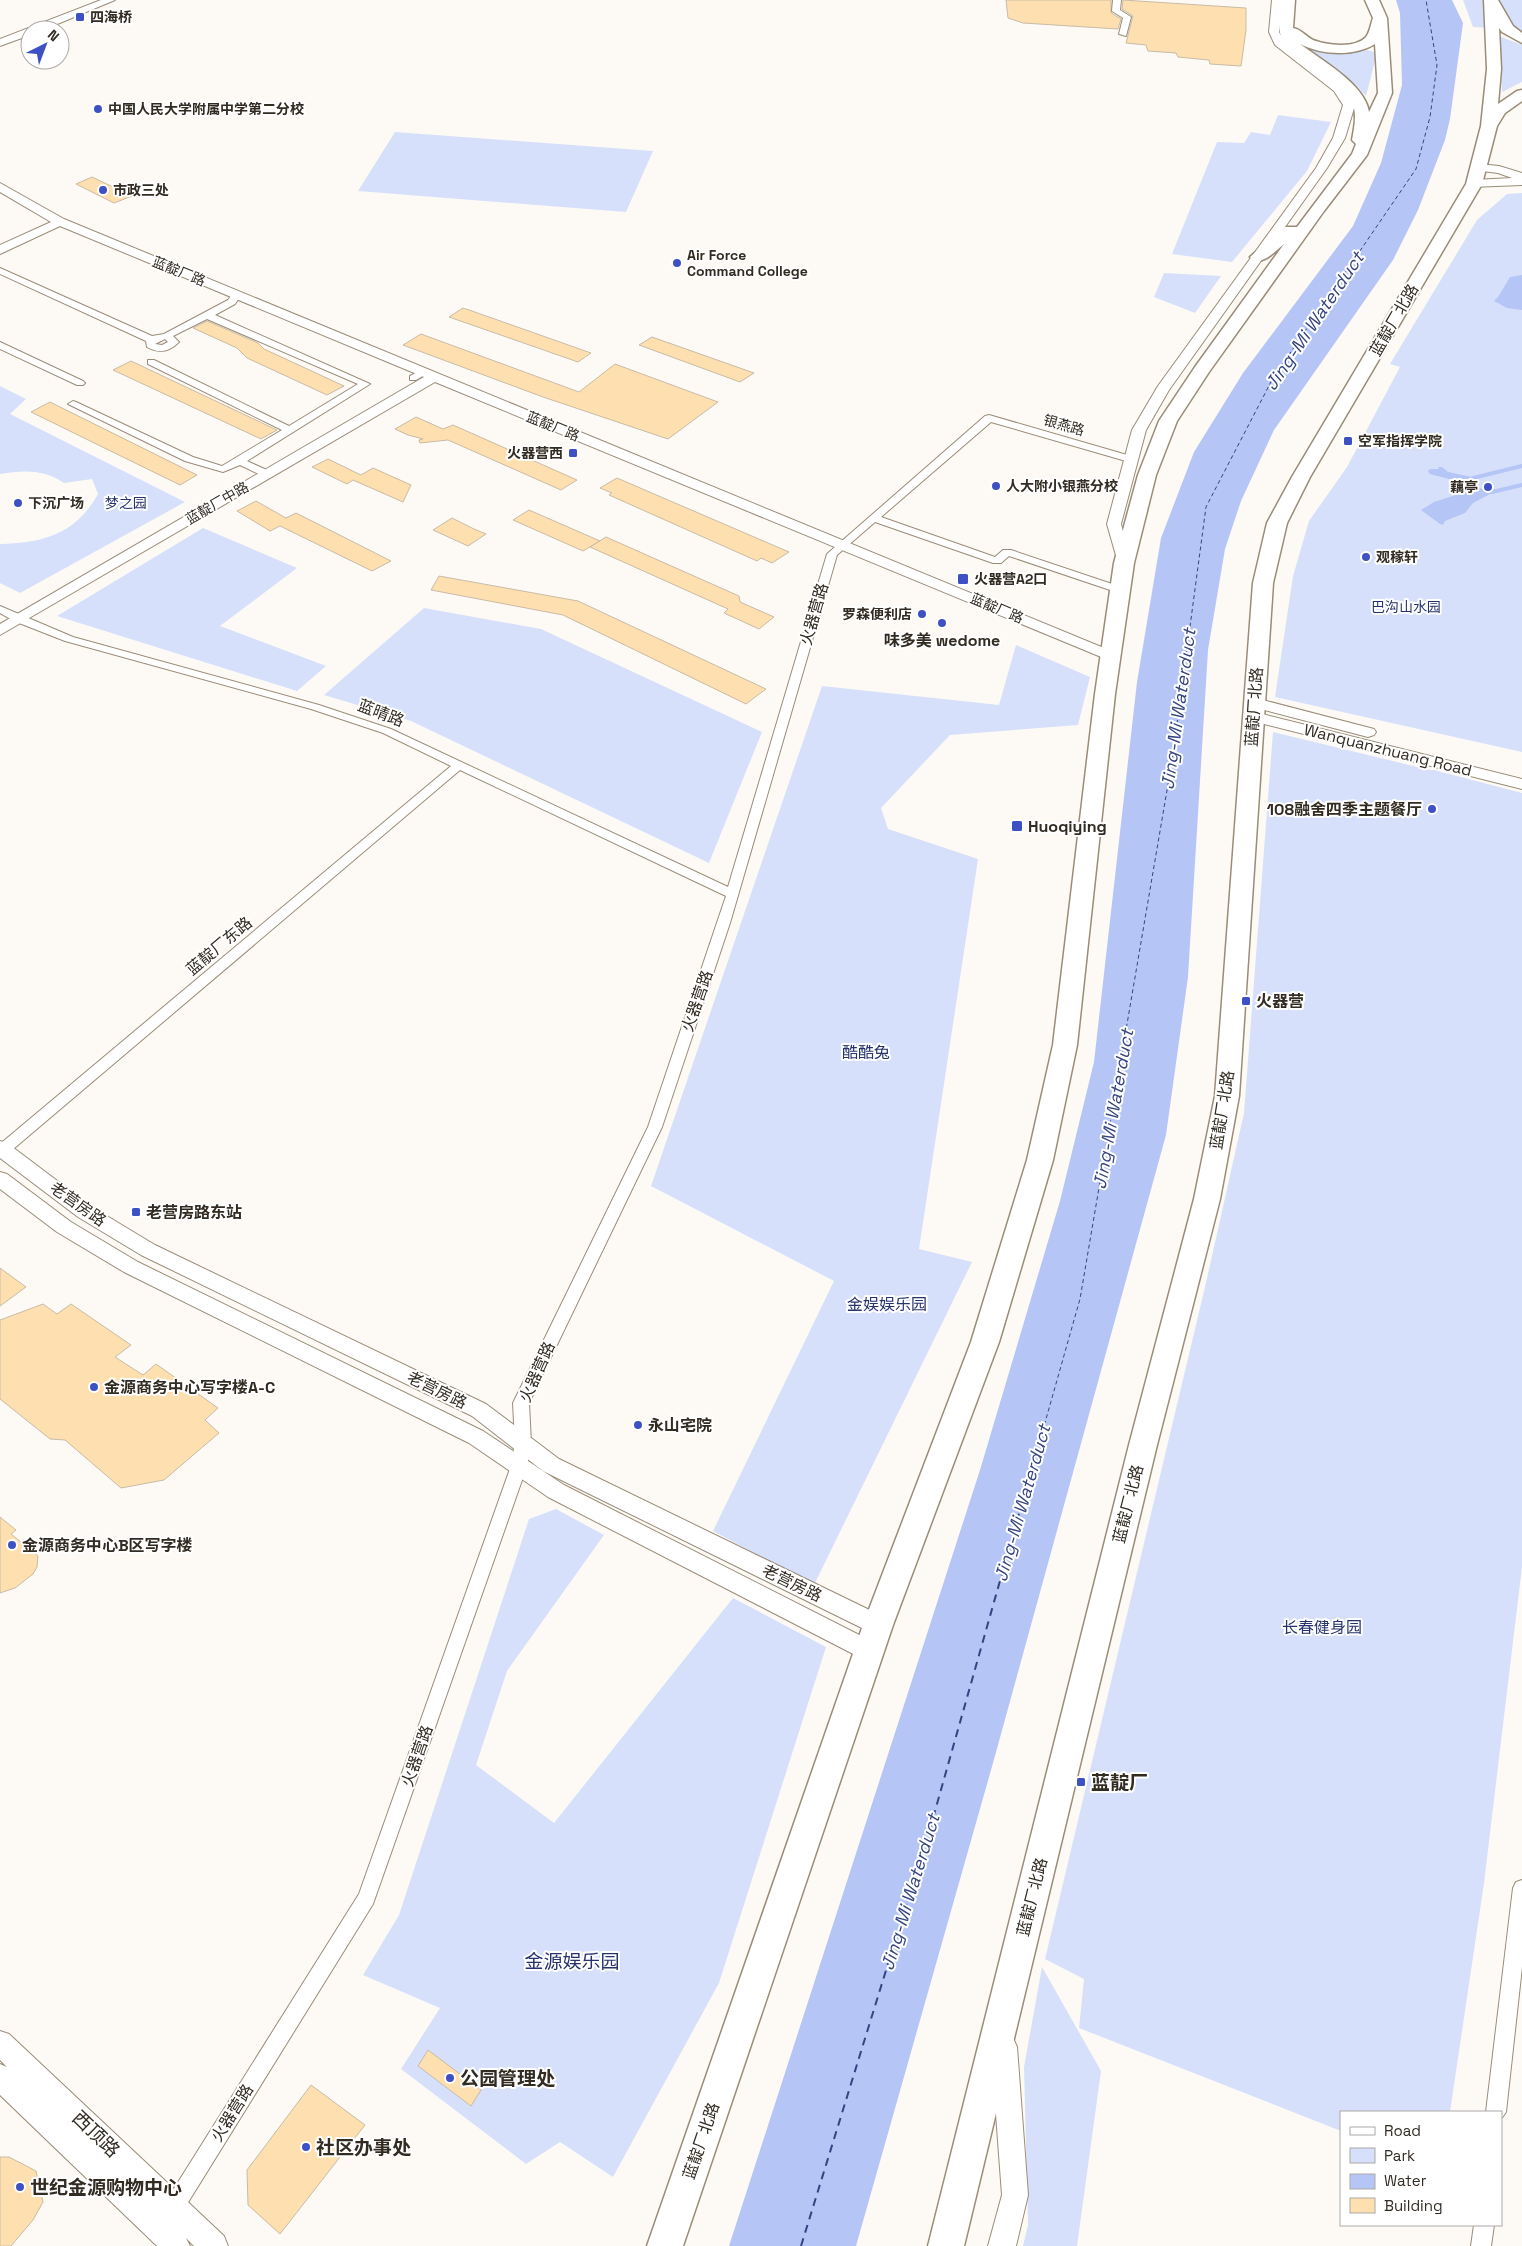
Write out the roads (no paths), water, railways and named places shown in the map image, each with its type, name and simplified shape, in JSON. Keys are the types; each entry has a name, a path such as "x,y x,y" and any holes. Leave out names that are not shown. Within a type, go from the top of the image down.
{"highway":[{"path":"1288,0 1285,33 1318,46 1333,48 1364,45 1373,39 1380,18"},
{"path":"1296,0 1291,36 1292,46 1355,93 1361,106 1362,121 1359,155"},
{"name":"蓝靛厂北路","path":"665,2246 873,1638 985,1342 1040,1160 1065,1045 1110,662 1124,562 1147,475 1168,421 1201,371 1318,208 1359,155 1385,93 1380,18 1372,0"},
{"path":"1491,1 1507,29 1522,39"},
{"name":"蓝靛厂北路","path":"946,2246 1143,1445 1207,1199 1227,1096 1263,583 1277,523 1301,477 1476,176 1489,126 1494,69 1491,1"},
{"path":"1489,126 1500,110 1522,94"},
{"path":"1258,257 1318,208"}],"street":[{"path":"60,20 110,0"},
{"path":"1117,0 1116,11 1127,17 1123,34"},
{"name":"蓝靛厂北路","path":"1124,562 1114,524 1130,458 1139,430 1163,389 1309,187 1328,157 1347,119 1349,106 1338,90 1280,45 1274,32 1277,0"},
{"path":"0,42 20,35"},
{"path":"1476,176 1522,176"},
{"path":"1476,176 1522,181"},
{"name":"蓝靛厂路","path":"0,188 55,225"},
{"name":"蓝靛厂路","path":"0,197 55,225 1110,662"},
{"path":"0,250 55,225"},
{"path":"0,271 152,340 167,336 234,299"},
{"path":"73,404 189,459 223,469 365,384 207,315"},
{"path":"0,345 80,383"},
{"path":"151,362 289,430"},
{"name":"蓝靛厂中路","path":"0,630 6,615 262,471 423,377"},
{"path":"838,549 989,418"},
{"name":"银燕路","path":"989,418 1130,458"},
{"path":"240,460 262,471"},
{"path":"874,518 997,562 1007,552 1120,590"},
{"name":"火器营路","path":"168,2238 173,2207 367,1898 519,1466 523,1443 521,1403 655,1128 732,894 838,549"},
{"name":"蓝晴路","path":"6,615 69,639 315,707 387,731 732,894"},
{"name":"Wanquanzhuang Road","path":"1254,710 1522,771"},
{"name":"Wanquanzhuang Road","path":"1254,710 1522,784"},
{"name":"蓝靛厂东路","path":"1,1150 459,765"},
{"name":"老营房路","path":"1,1150 85,1212 148,1250 479,1410 551,1465 873,1638"},
{"name":"老营房路","path":"0,1179 64,1227 131,1266 476,1437 556,1491 873,1638"},
{"path":"1496,2111 1522,1888"},
{"path":"1002,2017 1015,2195 1002,2246"},
{"name":"西顶路","path":"0,2043 214,2246"},
{"name":"西顶路","path":"0,2078 168,2238"},
{"path":"1481,2246 1484,2226"}],"water":[{"name":"Jing-Mi Waterduct","path":"1396,0 1452,0 1463,23 1450,119 1445,140 1418,210 1393,260 1274,430 1241,501 1225,549 1208,650 1188,977 1166,1135 993,1763 856,2246 729,2246 980,1470 1060,1201 1094,1062 1137,682 1161,538 1194,452 1243,373 1353,226 1381,163 1402,85 1400,13"},
{"path":"1522,275 1522,310 1507,308 1494,301 1510,277"},
{"path":"1438,467 1442,467 1448,472 1472,477 1473,485 1492,493 1473,503 1465,513 1445,521 1443,525 1440,524 1421,510 1434,502 1468,491 1455,481 1430,474 1428,471 1430,469 1439,469"}],"waterway":[{"path":"1473,478 1522,466"},
{"path":"1492,492 1522,485"}],"place":[{"name":"四海桥","path":"80,17"},
{"name":"中国人民大学附属中学第二分校","path":"98,109"},
{"name":"市政三处","path":"103,190"},
{"name":"Air Force Command College","path":"677,263"},
{"name":"空军指挥学院","path":"1348,441"},
{"name":"火器营西","path":"573,453"},
{"name":"人大附小银燕分校","path":"996,486"},
{"name":"藕亭","path":"1488,487"},
{"name":"下沉广场","path":"18,503"},
{"name":"观稼轩","path":"1366,557"},
{"name":"火器营A2口","path":"963,579"},
{"name":"罗森便利店","path":"922,614"},
{"name":"味多美 wedome","path":"942,623"},
{"name":"108融舍四季主题餐厅","path":"1432,809"},
{"name":"Huoqiying","path":"1017,826"},
{"name":"火器营","path":"1246,1001"},
{"name":"老营房路东站","path":"136,1212"},
{"name":"金源商务中心写字楼A-C","path":"94,1387"},
{"name":"永山宅院","path":"638,1425"},
{"name":"金源商务中心B区写字楼","path":"12,1545"},
{"name":"蓝靛厂","path":"1081,1782"},
{"name":"公园管理处","path":"450,2078"},
{"name":"社区办事处","path":"306,2147"},
{"name":"世纪金源购物中心","path":"20,2187"}],"park label":[{"name":"梦之园","path":"126,503"},
{"name":"巴沟山水园","path":"1406,607"},
{"name":"酷酷兔","path":"866,1052"},
{"name":"金娱娱乐园","path":"887,1304"},
{"name":"长春健身园","path":"1322,1627"},
{"name":"金源娱乐园","path":"572,1961"}]}
